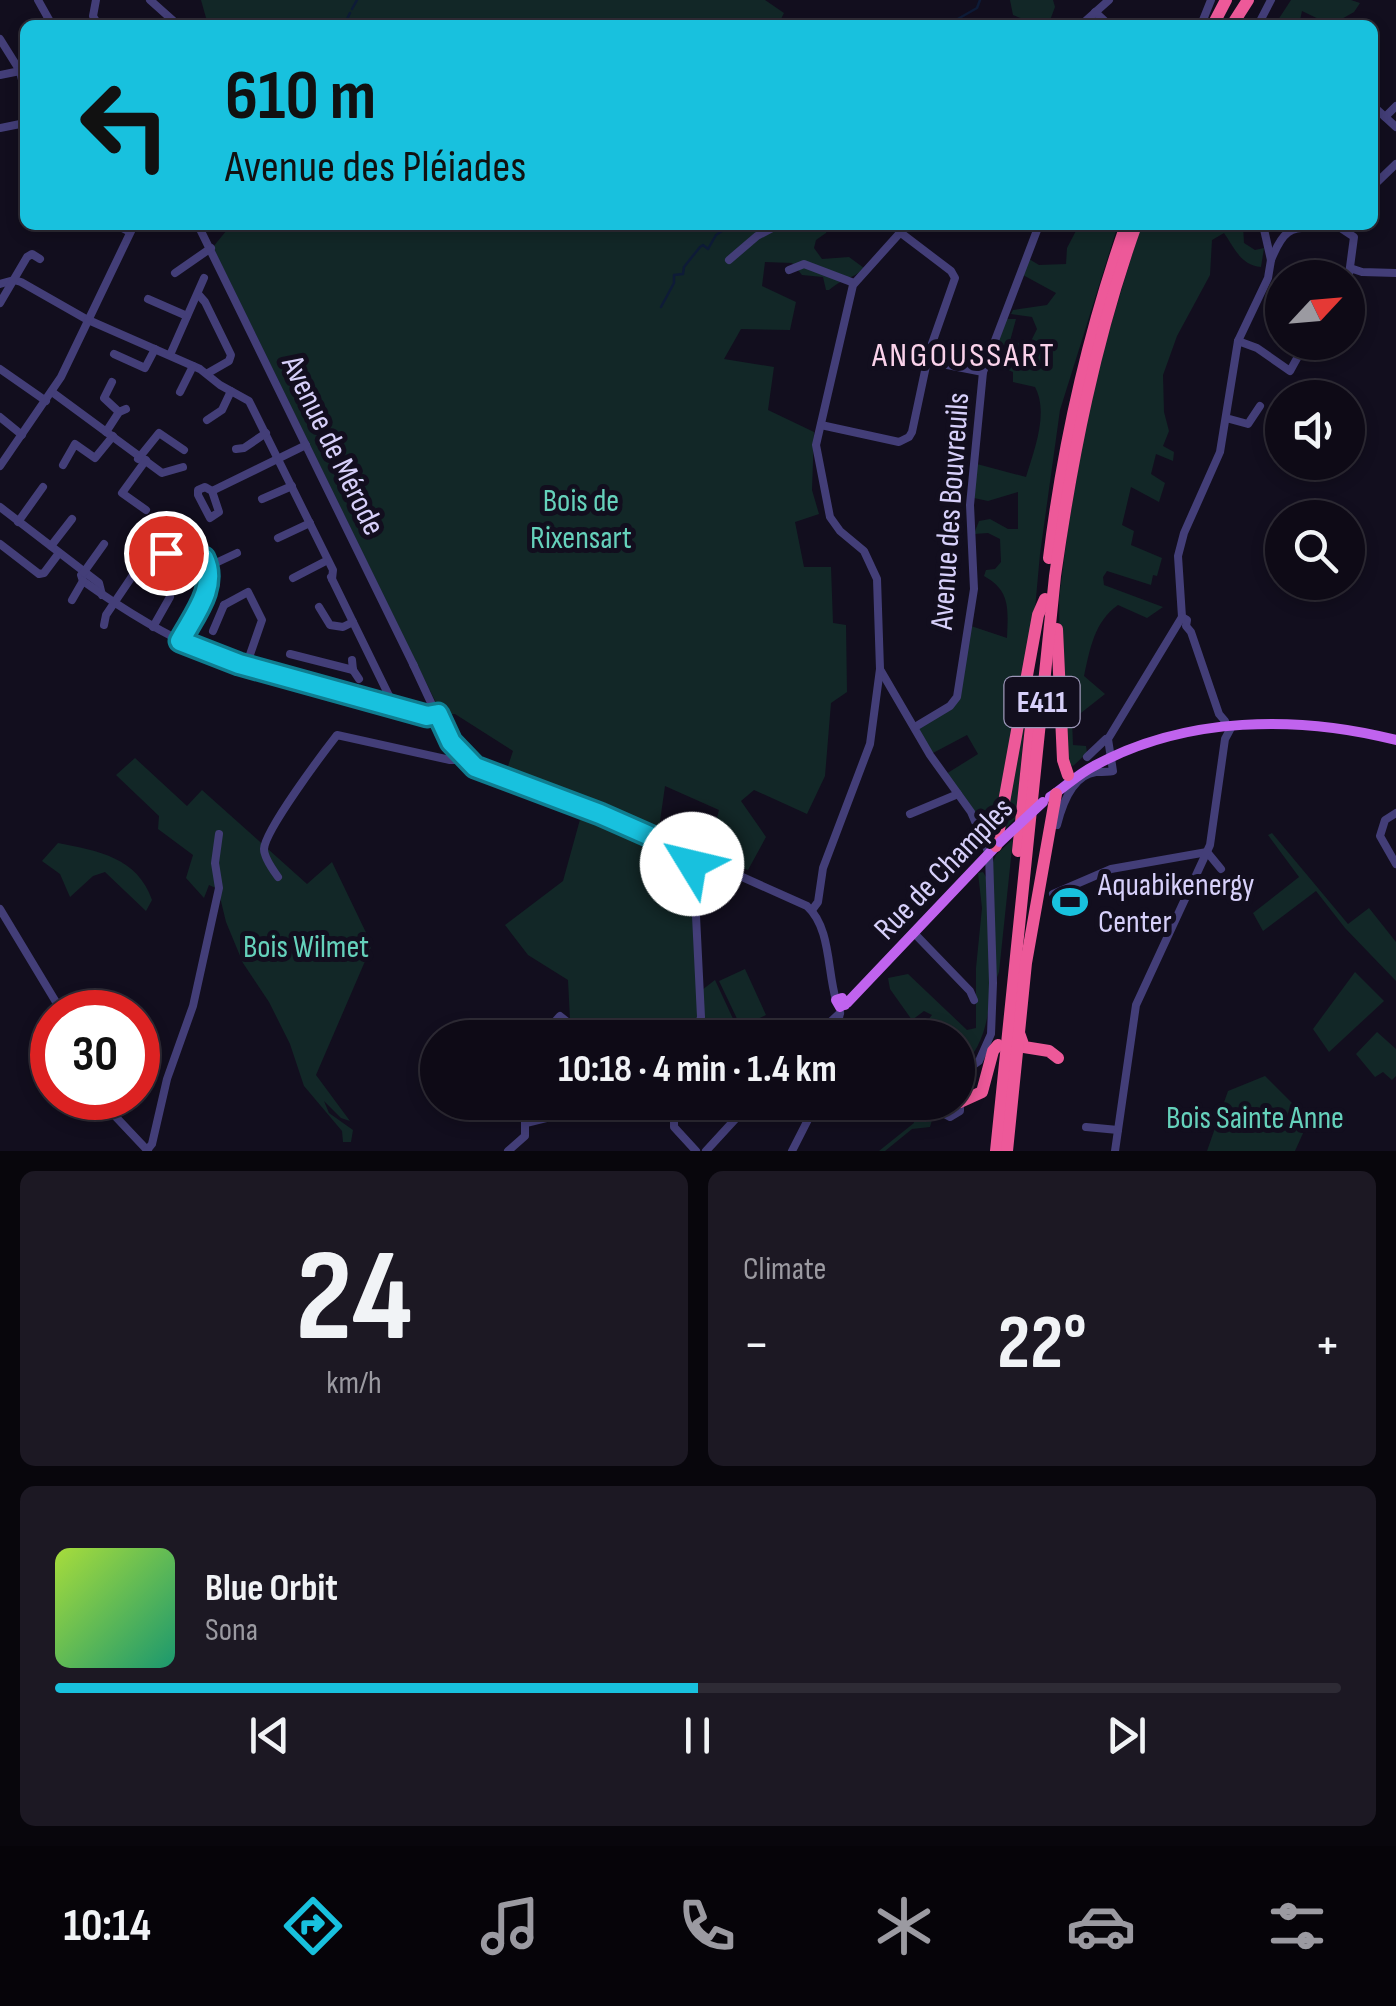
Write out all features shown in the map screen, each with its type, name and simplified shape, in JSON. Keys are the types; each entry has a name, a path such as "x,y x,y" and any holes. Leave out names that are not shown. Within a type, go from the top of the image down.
{"highway":[{"path":"1226,20 1248,0"},
{"name":"E411","path":"988,1151 1060,482 1101,300 1124,230"},
{"name":"E411","path":"996,1151 1055,576 1069,482 1088,388 1135,230"},
{"path":"1055,576 1060,586 1057,644 1070,770"},
{"path":"992,851 1038,615 1045,599"},
{"path":"1007,1151 1034,906 1050,805"},
{"path":"1019,925 1024,935 1019,1027 1024,1047 1050,1051 1058,1058"},
{"path":"975,1097 982,1092 998,1045"}],"main road":[{"path":"1050,805 1070,770 1155,735 1221,725 1319,727 1396,738"},
{"path":"1050,805 1079,775 1111,754"},
{"name":"Rue de Champles","path":"841,1003 992,851 1050,805"}],"street":[{"path":"150,0 172,20"},
{"path":"1086,20 1109,0"},
{"path":"1095,12 1104,20"},
{"path":"0,39 20,67"},
{"path":"1378,104 1396,128"},
{"path":"1386,115 1396,106"},
{"path":"1378,109 1386,115"},
{"path":"1378,184 1396,164"},
{"path":"0,466 50,396 132,230"},
{"name":"Avenue de Mérode","path":"201,230 451,742 466,760"},
{"path":"730,260 768,230"},
{"path":"812,910 818,902 823,868 870,744 880,669 879,586 866,554 830,518 816,453 854,282 903,230"},
{"name":"Avenue des Bouvreuils","path":"914,727 950,706 958,692 974,589 970,505 983,372 1038,230"},
{"path":"1264,230 1271,260"},
{"path":"1271,260 1290,230"},
{"path":"1343,230 1353,235 1351,260"},
{"path":"822,426 904,440 912,432 926,361 955,278 900,233"},
{"path":"174,274 210,248"},
{"path":"3,298 29,256 40,258"},
{"path":"789,270 808,265 854,282"},
{"path":"1365,272 1396,273"},
{"path":"170,355 204,278"},
{"path":"3,298 0,284 14,280 90,320 208,373 250,403 334,572 332,579"},
{"path":"1088,756 1110,736 1182,623 1178,556 1184,533 1217,461 1238,341 1265,286"},
{"path":"198,294 206,302 231,355 229,361 208,373"},
{"path":"148,299 187,316"},
{"path":"1238,341 1265,353"},
{"path":"115,358 146,371 155,348"},
{"path":"1276,360 1292,370 1297,360"},
{"path":"926,361 983,372"},
{"path":"180,392 193,366"},
{"path":"0,369 50,396 164,475 183,467"},
{"path":"62,464 72,440 94,463 123,411 101,399 112,382"},
{"path":"207,420 222,410 231,390"},
{"path":"1226,418 1251,424 1260,406"},
{"path":"0,418 22,434"},
{"path":"236,450 266,432"},
{"path":"146,510 122,493 158,433 184,450"},
{"path":"212,491 307,447"},
{"path":"262,499 292,486"},
{"path":"18,522 44,488"},
{"path":"0,508 84,576 99,583 102,594 115,604 202,656 394,708 427,716 437,714"},
{"path":"51,546 72,519"},
{"path":"278,538 310,523"},
{"path":"72,600 104,544"},
{"path":"1,545 42,574 60,553"},
{"path":"321,546 319,551 394,708"},
{"path":"166,553 183,565 204,564 238,553"},
{"path":"293,578 324,562"},
{"path":"178,640 210,582 204,564"},
{"path":"104,625 133,575"},
{"path":"213,631 224,605 248,589 262,620 246,666"},
{"path":"203,593 224,605"},
{"path":"142,636 170,596"},
{"path":"319,607 330,625 343,627 353,622"},
{"path":"1115,1151 1136,1004 1208,852 1216,823 1221,725 1191,632 1182,623"},
{"path":"290,654 326,665 352,665 359,680"},
{"path":"320,687 326,665"},
{"path":"880,669 992,851 992,1002 987,1047 975,1065"},
{"path":"379,704 388,694"},
{"path":"278,877 265,846 334,736 340,733 450,760 466,760 484,771 600,814 812,910 822,926 841,1003 838,1020"},
{"path":"1110,736 1111,754"},
{"name":"Rue de Champles","path":"1050,805 1090,774 1113,770 1111,754"},
{"path":"910,814 958,794"},
{"path":"1396,813 1385,820 1380,836 1396,864"},
{"path":"149,1150 167,1079 190,1014 219,888 215,864 219,834"},
{"path":"989,884 992,851"},
{"path":"1208,852 1221,869"},
{"path":"1053,894 1111,869 1208,852"},
{"path":"693,855 701,1020"},
{"path":"974,870 982,869 987,874"},
{"path":"0,909 49,990"},
{"path":"914,933 970,990 974,1000"},
{"path":"827,1020 841,1003"},
{"path":"120,1120 149,1150"},
{"path":"521,1151 526,1120"},
{"path":"526,1123 538,1120"},
{"path":"674,1120 674,1127 696,1151"},
{"path":"706,1151 734,1120"},
{"path":"792,1151 808,1120"},
{"path":"1086,1127 1118,1130"},
{"path":"508,1151 524,1138"}],"green space":[{"path":"201,0 765,0 784,13 780,20 207,20"},
{"path":"1010,0 1053,0 1055,7 1050,20 1026,20 1013,15"},
{"path":"1291,0 1360,3 1354,12 1340,20 1321,20 1302,11 1300,20 1278,20"},
{"name":"Bois de Rixensart","path":"227,230 828,230 816,240 814,248 822,259 849,257 864,268 826,290 823,277 802,275 792,263 765,262 762,286 796,302 790,330 741,329 724,359 774,367 768,410 814,432 812,490 819,514 795,522 804,567 831,567 833,623 846,625 847,692 831,703 825,776 807,814 754,790 741,801 766,837 748,870 707,855 719,810 665,786 659,828 689,843 697,1020 570,1020 568,980 528,955 505,925 563,881 584,805 505,775 513,751 455,714 442,715 213,247"},
{"path":"1076,230 1116,230 1060,410 1040,554 1016,818 989,845 978,818 946,774 978,754 967,735 933,753 917,728 952,709 971,626 1007,638 1003,595 984,576 986,570 995,569 1001,562 1000,539 988,533 974,534 979,521 990,519 1008,529 1018,529 1018,492 988,501 974,498 977,464 1026,477 1039,432 1041,408 1035,387 1013,382 1013,372 999,366 988,369 1006,319 1016,319 1010,341 1029,345 1037,329 1032,317 1011,314 1013,310 1047,305 1056,293 1023,275 1029,259 1039,265 1066,264 1067,248"},
{"path":"1139,230 1243,230 1244,243 1255,250 1264,248 1261,267 1254,266 1243,259 1224,233 1212,240 1210,275 1177,336 1163,375 1169,431 1163,446 1174,452 1173,461 1156,454 1151,474 1165,483 1159,502 1131,487 1122,525 1134,531 1131,545 1162,558 1157,576 1153,575 1151,585 1107,571 1103,577 1104,585 1163,607 1147,618 1118,605 1103,619 1084,676 1105,694 1072,720 1073,745 1086,746 1087,753 1073,766 1068,764 1059,599 1091,391"},
{"name":"Bois Wilmet","path":"135,758 187,806 202,790 307,884 332,862 372,945 316,1075 350,1121 341,1118 324,1101 329,1113 353,1130 351,1142 343,1142 342,1131 304,1086 290,1044 243,963 218,889 209,885 204,898 186,878 193,855 158,829 159,816 116,775"},
{"path":"1272,833 1348,924 1369,908 1396,942 1396,981 1316,891 1263,931 1253,913 1299,877 1268,835"},
{"path":"1013,839 996,980 991,867 996,855"},
{"path":"58,843 101,853 126,865 137,874 152,900 146,911 105,872 93,876 70,897 60,874 42,861"},
{"path":"983,872 991,980 989,1008 975,1049 976,968 982,908 978,873"},
{"path":"745,969 766,1015 756,1020 738,1020 719,981"},
{"path":"1355,972 1384,1001 1329,1052 1313,1029"},
{"path":"908,974 956,1020 928,1020 932,1015 924,1011 912,1020 890,989 888,978"},
{"path":"715,980 734,1020 703,1020 702,990"},
{"path":"1377,1032 1396,1049 1396,1076 1392,1080 1383,1072 1375,1077 1356,1054"},
{"name":"Bois Sainte Anne","path":"1265,1076 1309,1120 1295,1151 1207,1151 1228,1091"},
{"path":"913,1120 932,1120 930,1127 912,1129 885,1151 879,1151"}],"waterway":[{"path":"352,9 357,0"},
{"path":"956,20 977,8 980,0"},
{"path":"346,20 350,13"},
{"path":"661,307 674,283 674,275 683,274 700,247 708,249 724,230"}],"place":[{"name":"Aquabikenergy Center","path":"1070,902"}],"district":[{"name":"ANGOUSSART","path":"964,354"}],"route":[{"path":"166,553 186,566 204,558 210,574 206,592 180,641 255,669 427,716 438,714 451,742 475,767 600,814 693,855 692,864"}]}
